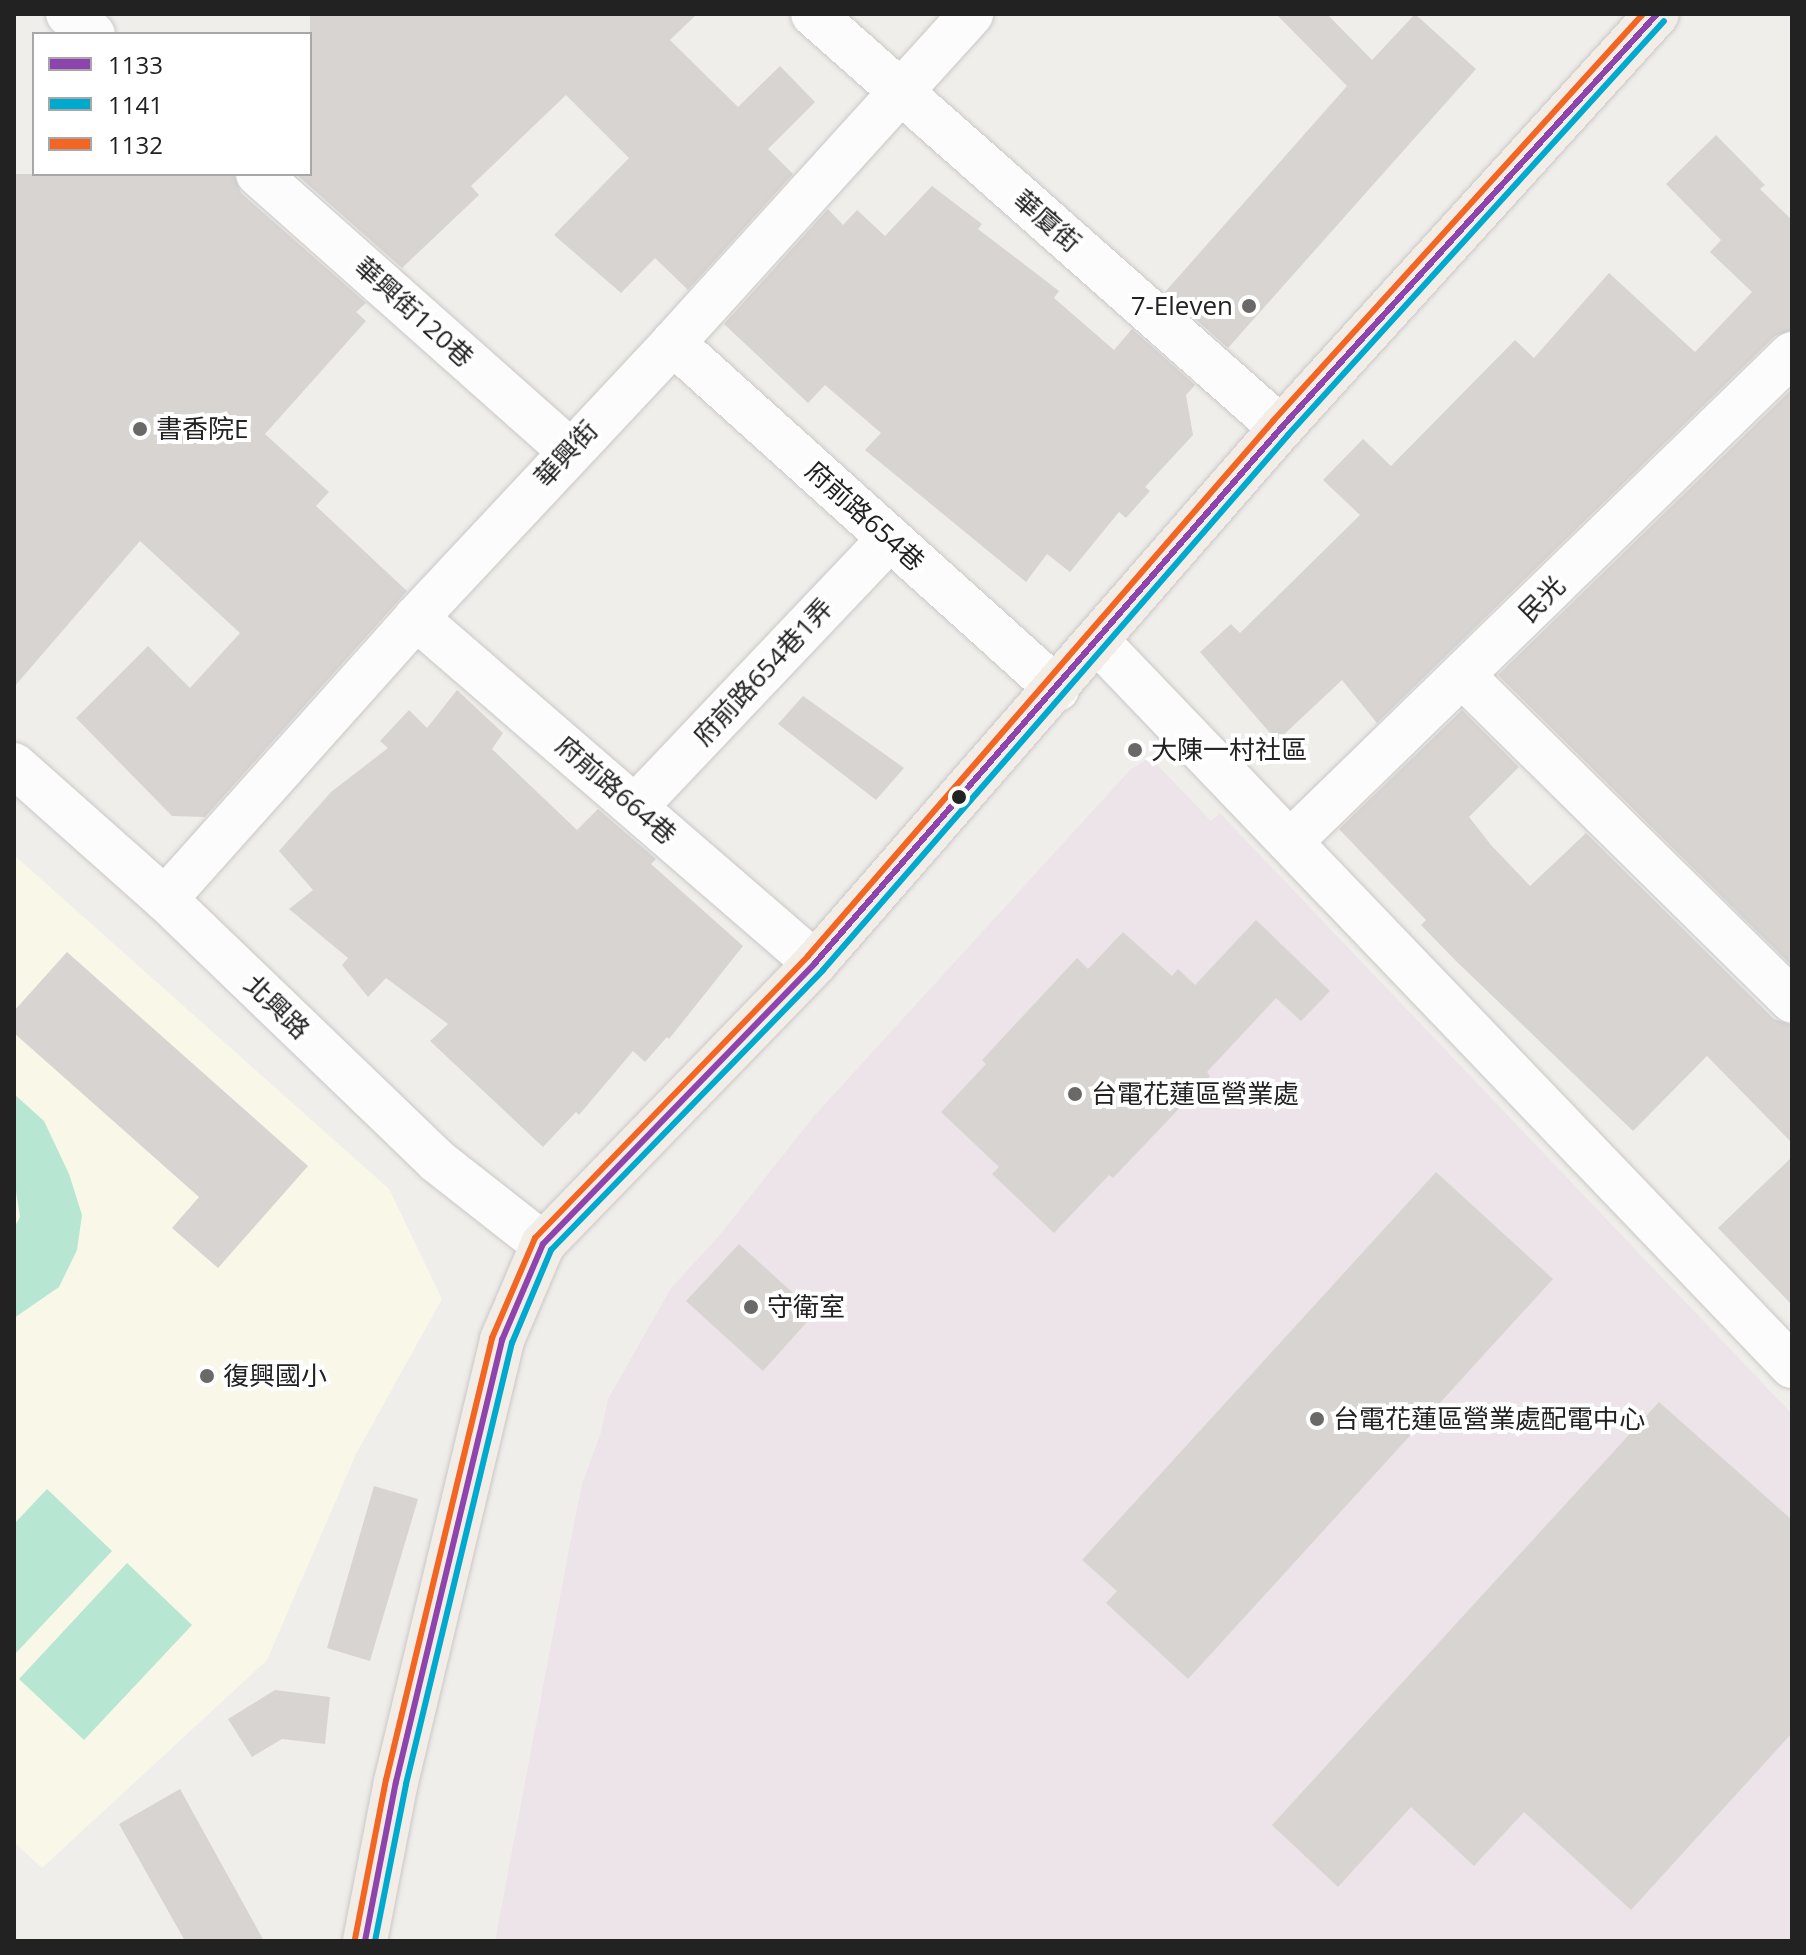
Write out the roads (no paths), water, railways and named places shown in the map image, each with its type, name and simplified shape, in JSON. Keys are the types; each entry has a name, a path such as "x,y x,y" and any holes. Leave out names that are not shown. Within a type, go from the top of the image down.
{"main road":[{"path":"365,1941 396,1782 502,1340 543,1244 815,963 1098,642 1281,428 1657,14"}],"street":[{"path":"68,14 90,32"},
{"name":"華廈街","path":"813,14 1281,428"},
{"name":"華興街","path":"165,899 569,450 673,343 971,14"},
{"name":"華興街120巷","path":"260,176 569,450"},
{"name":"府前路654巷","path":"673,343 1057,689"},
{"name":"民光","path":"1290,842 1464,677 1792,354"},
{"name":"府前路654巷1弄","path":"636,806 890,538"},
{"name":"府前路664巷","path":"416,618 815,963"},
{"path":"1098,642 1792,1366"},
{"path":"1464,677 1792,1001"},
{"name":"北興路","path":"14,765 165,899 437,1161 543,1244"}],"place":[{"name":"7-Eleven","path":"1249,306"},
{"name":"書香院E","path":"140,429"},
{"name":"大陳一村社區","path":"1135,750"},
{"name":"台電花蓮區營業處","path":"1075,1094"},
{"name":"守衛室","path":"751,1307"},
{"name":"復興國小","path":"207,1376"},
{"name":"台電花蓮區營業處配電中心","path":"1317,1419"}]}
